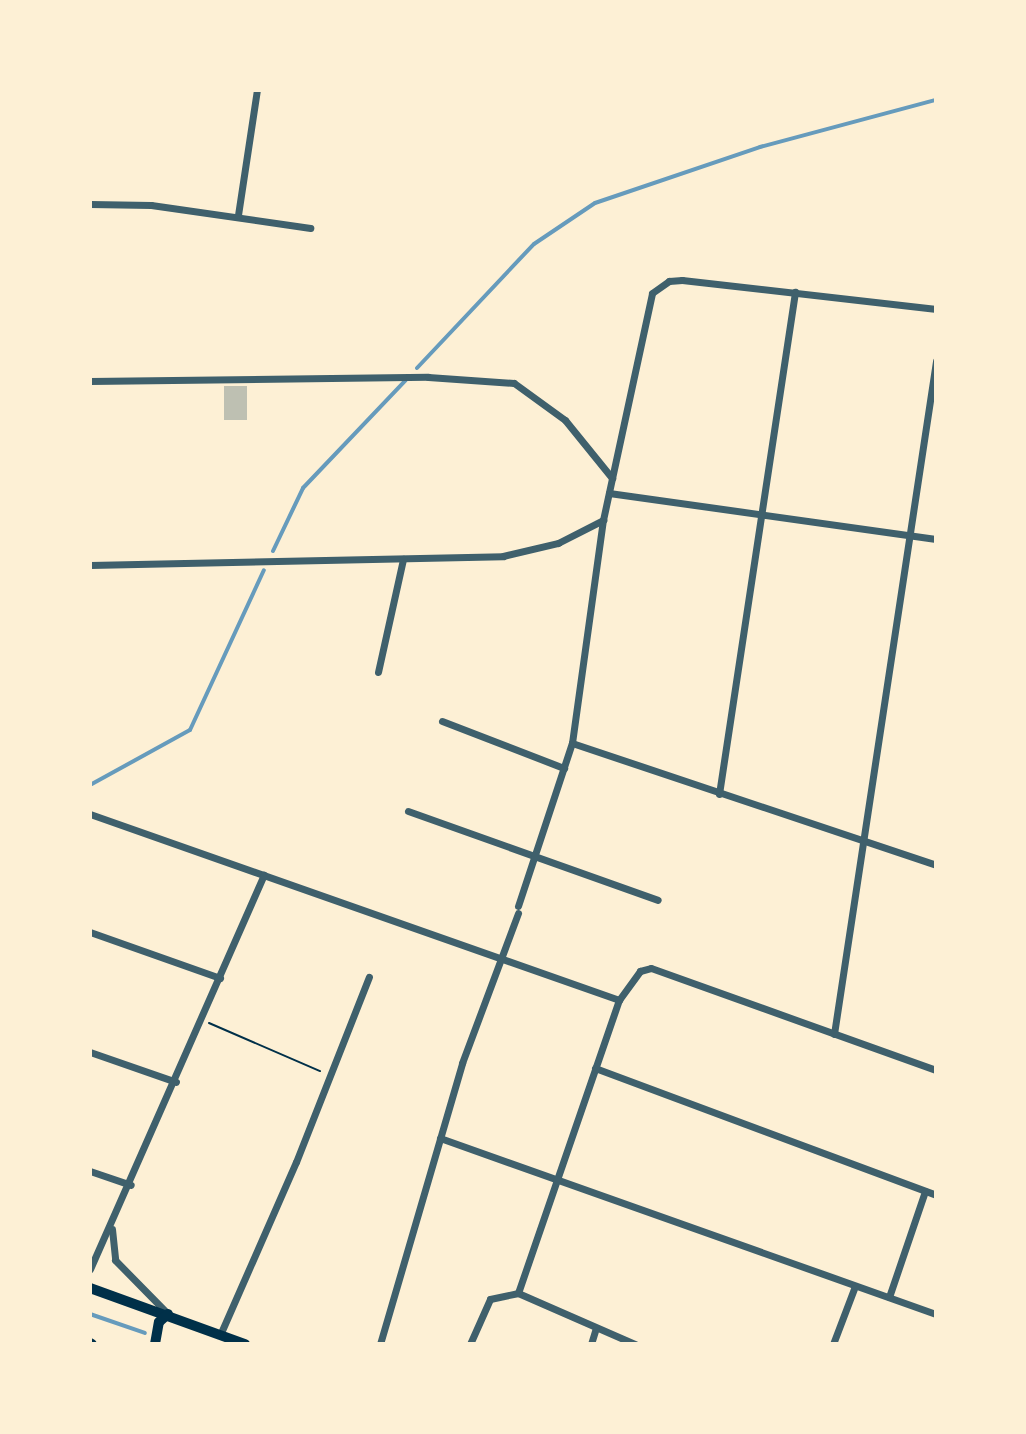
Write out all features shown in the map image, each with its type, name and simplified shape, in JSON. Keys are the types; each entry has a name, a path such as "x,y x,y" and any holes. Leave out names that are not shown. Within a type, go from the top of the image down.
{"main road":[{"path":"90,1288 245,1344"},
{"path":"155,1344 159,1322 168,1314"}],"street":[{"path":"238,215 257,90"},
{"path":"90,204 238,215 310,228"},
{"path":"380,1344 440,1138 572,743 603,520 652,293 669,281 936,309"},
{"path":"719,794 795,292"},
{"path":"834,1034 913,536 936,361"},
{"path":"90,381 428,377 514,383 565,420 612,478"},
{"path":"609,493 762,511 936,539"},
{"path":"90,565 503,556 558,543 603,520"},
{"path":"378,672 403,559"},
{"path":"442,721 564,768"},
{"path":"572,743 936,865"},
{"path":"408,811 658,900"},
{"path":"90,814 619,1000"},
{"path":"90,1269 204,1021 264,875"},
{"path":"90,932 220,978"},
{"path":"518,1293 619,1000 628,981 651,968 936,1070"},
{"path":"220,1335 369,977"},
{"path":"90,1052 176,1082"},
{"path":"595,1068 936,1195"},
{"path":"440,1138 936,1314"},
{"path":"90,1171 131,1185"},
{"path":"889,1297 925,1191"},
{"path":"112,1223 115,1260 168,1314"},
{"path":"833,1344 855,1286"},
{"path":"470,1344 490,1299 518,1293 635,1344"},
{"path":"591,1344 596,1328"}],"path":[{"path":"204,1021 330,1075"}],"building":[{"path":"224,386 247,386 247,420 224,420"}],"waterway":[{"path":"417,368 534,244 595,203 760,147 936,100"},
{"path":"273,551 303,488 406,380"},
{"path":"90,785 190,730 264,570"},
{"path":"90,1314 145,1333"}]}
